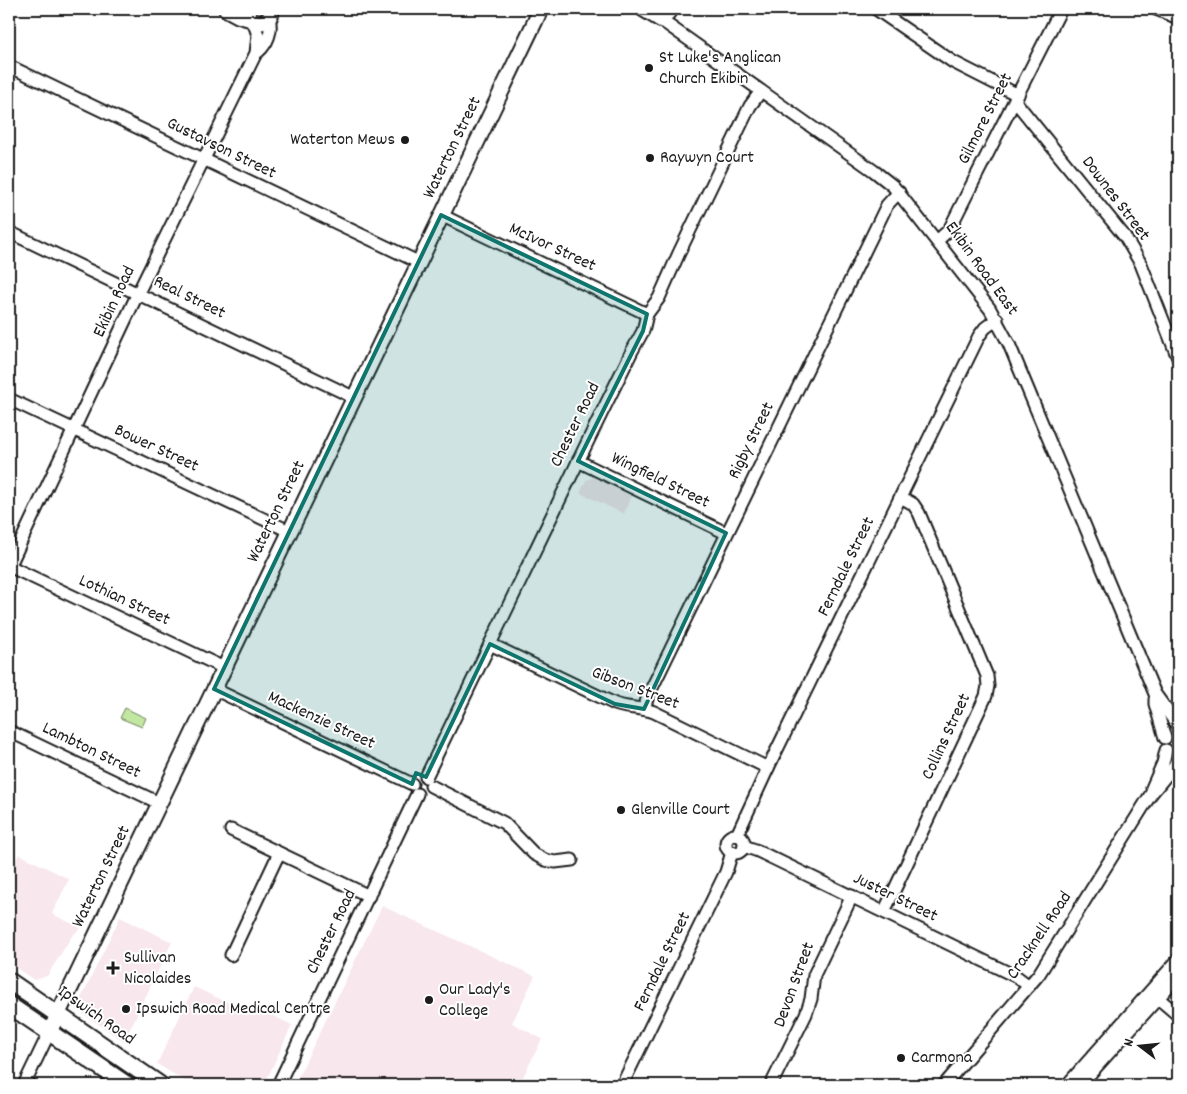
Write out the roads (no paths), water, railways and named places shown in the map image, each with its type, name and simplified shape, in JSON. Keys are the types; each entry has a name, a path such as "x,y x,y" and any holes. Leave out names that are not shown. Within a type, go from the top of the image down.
{"highway":[{"name":"Ipswich Road","path":"9,981 160,1085"},
{"path":"9,1005 127,1085"}],"main road":[{"path":"226,9 239,16 250,16 262,23 272,11"},
{"name":"Waterton Street","path":"49,1033 541,9"},
{"name":"Ekibin Road East","path":"643,9 661,20"},
{"path":"661,20 671,9"}],"street":[{"path":"876,9 953,62 1016,98"},
{"name":"Gilmore Street","path":"937,241 949,230 1061,9"},
{"path":"1156,9 1178,18"},
{"name":"Ekibin Road","path":"256,53 263,47 269,35 272,11"},
{"name":"Ekibin Road","path":"9,566 138,293 256,53 258,35 250,16"},
{"name":"Ekibin Road East","path":"661,20 874,171 899,192 997,319 1155,694 1178,727"},
{"name":"Gustavson Street","path":"9,66 418,262"},
{"name":"Chester Road","path":"428,782 490,644 643,330 646,314 659,298 750,106 760,91"},
{"name":"Downes Street","path":"1016,98 1125,237 1140,264 1178,358"},
{"name":"Rigby Street","path":"644,709 651,689 726,533 887,205 899,192"},
{"name":"McIvor Street","path":"441,215 646,314"},
{"name":"Real Street","path":"9,232 354,397"},
{"name":"Ferndale Street","path":"737,835 979,336 985,328 997,319"},
{"name":"Bower Street","path":"9,399 289,531"},
{"name":"Wingfield Street","path":"578,461 726,533"},
{"name":"Collins Street","path":"884,912 986,696 988,686 987,676 919,513 913,504 901,497"},
{"name":"Lothian Street","path":"9,566 224,668"},
{"name":"Gibson Street","path":"490,644 615,704 626,708 644,709 654,712 768,768"},
{"name":"Mackenzie Street","path":"214,690 415,789"},
{"name":"Ekibin Road East","path":"1155,694 1155,704 1166,744"},
{"path":"1178,727 1170,730 1166,744 1170,754 1178,757"},
{"name":"Lambton Street","path":"9,731 159,802"},
{"name":"Cracknell Road","path":"1151,794 1166,744"},
{"name":"Cracknell Road","path":"944,1085 1030,986 1151,794 1174,766 1178,757"},
{"path":"428,782 426,794 415,789 418,777 428,782 504,823 534,854 545,860 555,862 572,860"},
{"name":"Chester Road","path":"278,1085 369,896 415,789"},
{"path":"231,830 369,896"},
{"path":"737,835 742,838 744,846 738,853 732,852 726,846 727,840 731,836 737,835"},
{"name":"Juster Street","path":"744,846 852,896 1012,975 1030,986"},
{"name":"Ferndale Street","path":"622,1085 722,880 732,852"},
{"path":"231,955 279,853"},
{"name":"Devon Street","path":"771,1085 806,1014 811,999 814,975 852,896"},
{"path":"1067,1085 1178,960"},
{"path":"1080,1085 1178,976"},
{"path":"1158,998 1178,1015"},
{"path":"24,1085 49,1033"}],"place":[{"name":"St Luke's Anglican Church Ekibin","path":"649,68"},
{"name":"Waterton Mews","path":"405,140"},
{"name":"Raywyn Court","path":"650,158"},
{"name":"Glenville Court","path":"621,810"},
{"name":"Sullivan Nicolaides","path":"113,968"},
{"name":"Our Lady's College","path":"429,1000"},
{"name":"Ipswich Road Medical Centre","path":"126,1009"},
{"name":"Carmona","path":"901,1058"}]}
